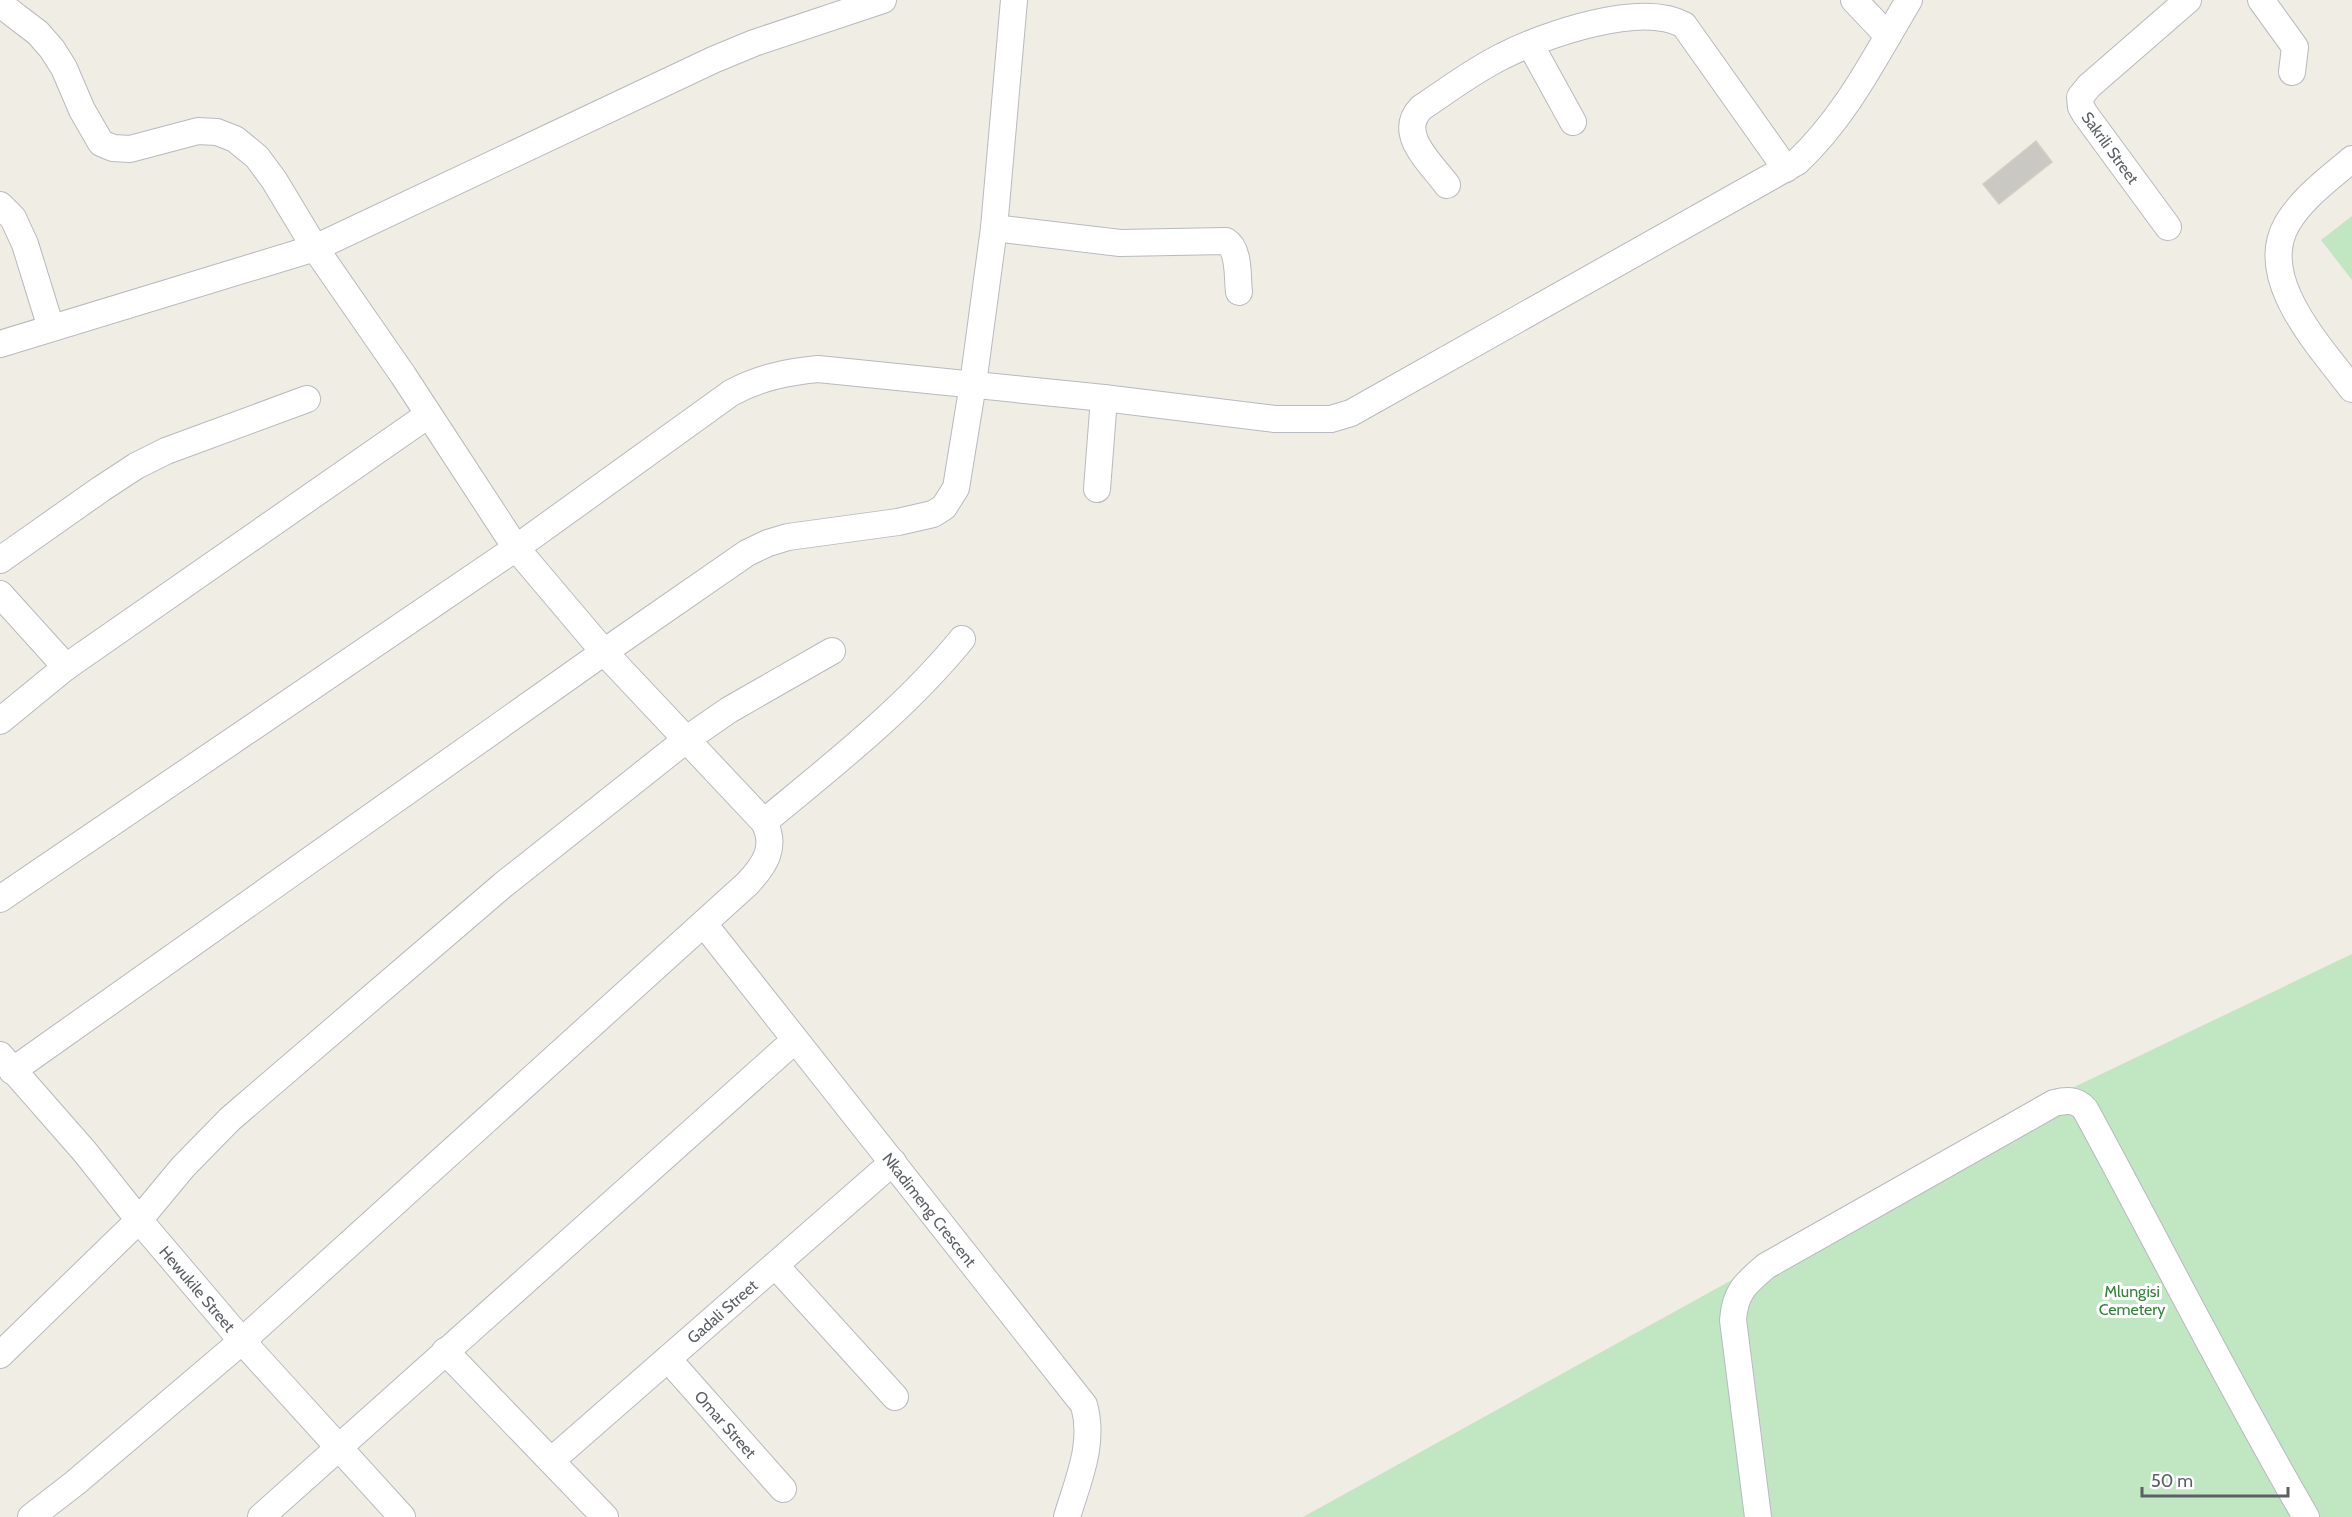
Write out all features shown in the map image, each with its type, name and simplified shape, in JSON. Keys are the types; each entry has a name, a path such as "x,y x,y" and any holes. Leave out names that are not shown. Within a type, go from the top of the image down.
{"street":[{"path":"0,344 315,248 713,60 754,43 883,0"},
{"path":"6,1063 725,568 768,543 817,532 898,522 933,513 944,507 956,488 974,384 994,228 1014,0"},
{"path":"1854,0 1888,36"},
{"path":"0,900 516,548 730,393 750,383 771,375 818,369 1104,398 1275,419 1321,419 1351,413 1786,169 1810,150 1833,124 1856,91 1909,0"},
{"name":"Sakrili Street","path":"2168,227 2085,114 2081,107 2080,97 2085,89 2188,0"},
{"path":"2261,0 2295,47 2292,72"},
{"path":"0,4 38,33 52,50 64,68 82,110 100,143 113,148 130,149 198,131 217,132 236,139 257,157 274,180 315,248 403,375 516,548 604,652 764,822 770,842 767,860 747,884 704,924 242,1341 75,1483 31,1517"},
{"path":"1447,185 1412,137 1410,130 1414,117 1421,108 1485,65 1530,44 1618,18 1663,16 1679,22 1688,30 1786,169"},
{"path":"1530,44 1573,122"},
{"path":"2352,159 2313,194 2288,223 2279,244 2279,268 2294,307 2352,389"},
{"path":"0,205 13,218 25,244 51,328"},
{"path":"994,228 1120,243 1226,241 1231,244 1234,252 1239,292"},
{"path":"1097,489 1104,398"},
{"path":"0,560 136,466 166,451 307,399"},
{"path":"0,721 66,668 428,415"},
{"path":"0,594 66,668"},
{"path":"764,822 894,713 931,676 962,639"},
{"path":"0,1355 139,1220 183,1167 257,1094 503,885 687,739 729,710 832,651"},
{"name":"Nkadimeng Crescent","path":"704,924 1084,1405 1089,1432 1086,1453 1067,1517"},
{"path":"261,1517 795,1040"},
{"name":"Hewukile Street","path":"6,1063 85,1152 139,1220 242,1341 402,1517"},
{"path":"1758,1517 1733,1320 1735,1302 1746,1283 1766,1266 2063,1100 2076,1102 2085,1109 2269,1453 2306,1517"},
{"name":"Gadali Street","path":"552,1460 893,1162"},
{"path":"775,1265 895,1397"},
{"path":"445,1351 605,1517"},
{"name":"Omar Street","path":"668,1359 783,1489"}],"green space":[{"path":"2352,216 2352,280 2321,240"},
{"name":"Mlungisi Cemetery","path":"2352,954 2352,1517 1303,1517 1730,1281 2026,1110"}],"building":[{"path":"2036,141 2052,162 1999,204 1983,184"}]}
